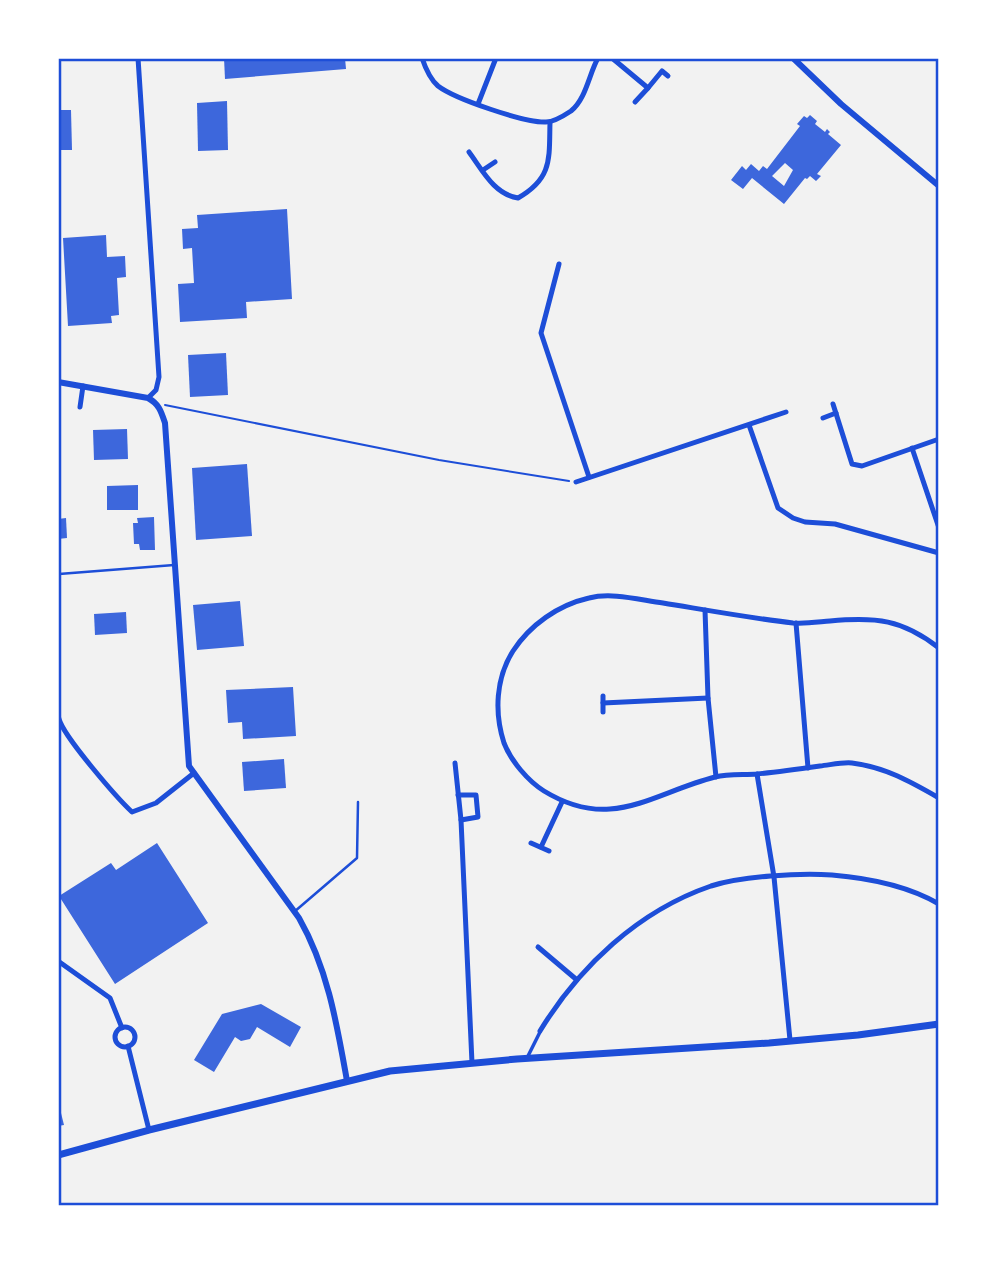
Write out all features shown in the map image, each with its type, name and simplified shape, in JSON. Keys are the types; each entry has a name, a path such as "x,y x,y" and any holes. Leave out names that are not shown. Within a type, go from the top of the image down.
{"main road":[{"path":"58,1156 149,1130 390,1071 527,1058 858,1035 939,1024"}],"street":[{"path":"138,58 159,376 156,390 148,398"},
{"path":"422,58 425,68 438,85 478,104 535,121 550,122 572,110 583,95 598,58"},
{"path":"478,104 496,58"},
{"path":"612,58 648,88"},
{"path":"793,58 841,104 939,186"},
{"path":"635,102 662,71 668,76"},
{"path":"469,152 494,186 505,195 518,198 536,186 545,175 550,160 550,122"},
{"path":"483,170 495,162"},
{"path":"559,264 541,333 589,477"},
{"path":"58,382 148,398 158,403 165,423 189,766 312,941 327,983 347,1082"},
{"path":"80,407 83,386"},
{"path":"833,404 852,464 862,466 939,439"},
{"path":"576,482 786,412"},
{"path":"823,418 836,413"},
{"path":"749,425 778,508 793,518 806,522 835,524 939,553"},
{"path":"912,448 939,528"},
{"path":"939,648 923,636 892,621 854,619 796,623 626,598 590,597 564,607 538,622 520,641 507,661 498,691 499,719 505,744 527,778 562,802 585,808 611,810 636,805 716,777 849,762 898,775 939,798"},
{"path":"705,610 708,698 716,777"},
{"path":"796,623 808,768"},
{"path":"603,696 603,712"},
{"path":"603,704 708,698"},
{"path":"58,708 59,721 78,748 119,800 132,812 156,803 194,773"},
{"path":"455,763 461,820 472,1063"},
{"path":"757,774 774,877 790,1040"},
{"path":"458,794 476,794 478,817 461,820"},
{"path":"541,847 562,802"},
{"path":"531,843 549,851"},
{"path":"527,1058 540,1031 594,959 675,901 712,886 807,873 855,877 896,887 939,904"},
{"path":"538,947 577,980"},
{"path":"58,961 110,998 122,1028"},
{"path":"122,1028 128,1028 135,1035 134,1041 128,1046 121,1046 115,1039 116,1032 122,1028"},
{"path":"128,1046 149,1130"}],"lane":[{"path":"59,573 176,565"},
{"path":"294,912 357,858 358,802"}],"path":[{"path":"158,403 439,460 576,482"}],"building":[{"path":"224,58 345,58 346,69 225,79"},
{"path":"227,101 228,150 198,151 197,103"},
{"path":"58,110 71,110 72,150 58,150"},
{"path":"810,115 817,121 815,124 825,132 827,129 830,132 828,134 841,145 817,174 821,176 816,181 810,176 805,178 784,204 752,178 743,189 731,180 742,166 746,170 751,164 759,171 763,166 767,169 800,126 797,124 804,116 807,118","holes":["785,163 793,170 784,186 772,176"]},
{"path":"287,209 292,299 246,302 247,318 180,322 178,284 194,283 192,248 183,249 182,229 198,228 197,215"},
{"path":"106,235 107,257 125,256 126,277 117,278 119,315 111,316 112,323 68,326 63,238"},
{"path":"226,353 228,395 190,397 188,355"},
{"path":"127,429 128,459 94,460 93,430"},
{"path":"247,464 252,536 196,540 192,468"},
{"path":"138,485 138,510 107,510 107,486"},
{"path":"154,517 155,550 140,550 139,544 134,544 133,523 138,523 137,518"},
{"path":"66,518 67,538 58,539 58,519"},
{"path":"240,601 244,646 197,650 193,605"},
{"path":"126,612 127,633 95,635 94,614"},
{"path":"293,687 296,736 243,739 242,722 228,723 226,690"},
{"path":"284,759 286,788 244,791 242,762"},
{"path":"157,843 208,923 115,984 59,896 111,863 116,870"},
{"path":"261,1004 301,1027 290,1047 257,1027 250,1039 241,1041 235,1037 214,1072 194,1060 222,1014"},
{"path":"58,1101 64,1125 58,1126"}]}
